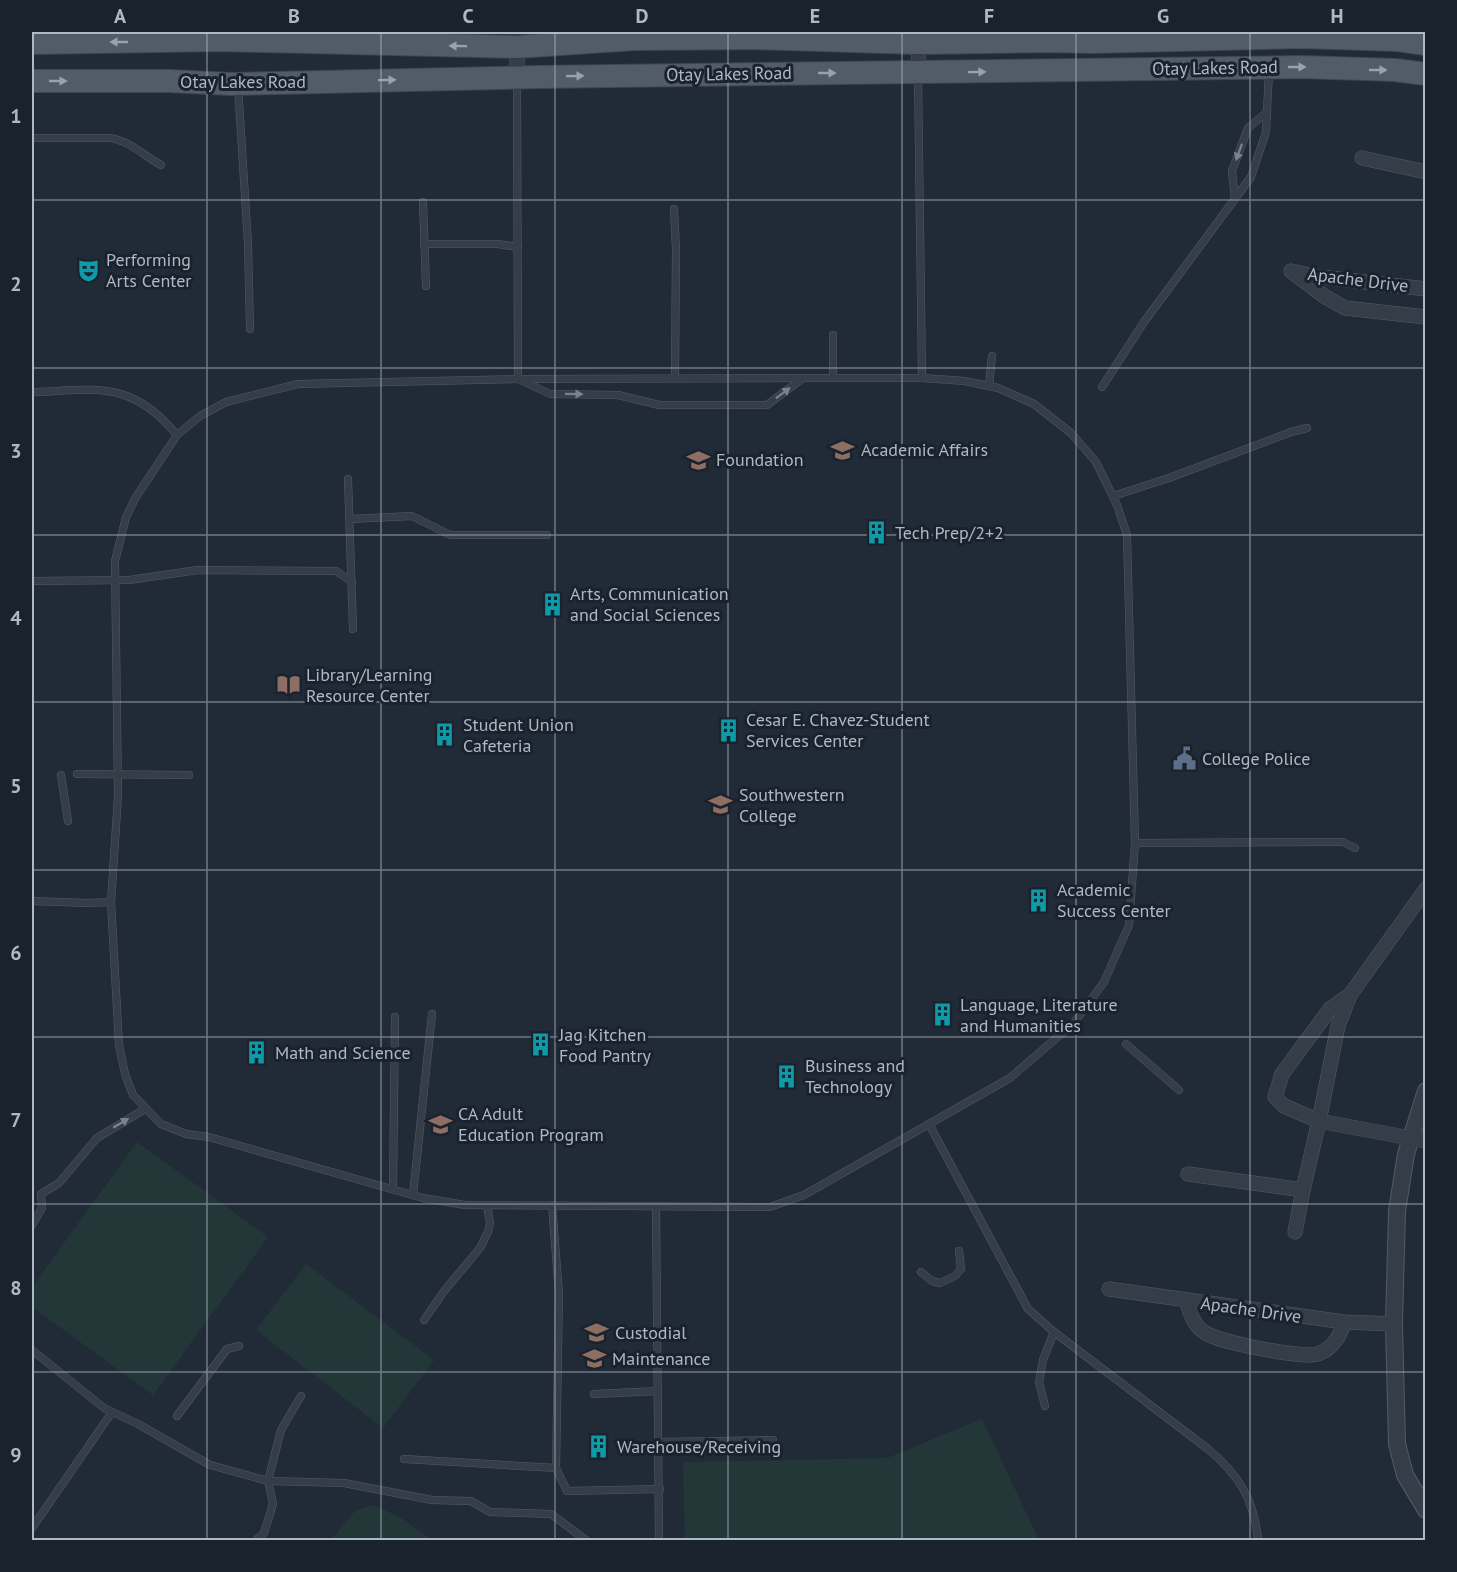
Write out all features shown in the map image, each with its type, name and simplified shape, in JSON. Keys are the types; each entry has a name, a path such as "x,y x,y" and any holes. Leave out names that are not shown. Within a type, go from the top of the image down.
{"main road":[{"name":"Otay Lakes Road","path":"42,39 245,36 364,41 1051,36 1092,42 1235,35 1400,36 1425,44"},
{"name":"Otay Lakes Road","path":"32,81 169,81 238,84 517,77 1269,68 1395,70 1425,74"}],"street":[{"path":"918,73 919,37"},
{"path":"517,39 517,77"},
{"path":"1362,159 1425,172"},
{"name":"Apache Drive","path":"1425,289 1313,276 1291,271 1324,296 1345,308 1425,317"},
{"path":"1295,1232 1338,1026 1350,995 1425,889"},
{"path":"1350,995 1330,1009 1282,1074 1275,1097 1284,1106 1319,1121 1418,1139"},
{"path":"1425,1091 1418,1139 1397,1211 1394,1324 1397,1444 1405,1475 1425,1510"},
{"path":"1188,1174 1303,1190"},
{"name":"Apache Drive","path":"1109,1289 1344,1322 1394,1324"},
{"path":"1186,1300 1193,1321 1203,1332 1217,1339 1302,1356 1317,1354 1335,1342 1344,1322"}],"lane":[{"path":"1102,387 1144,322 1251,177 1266,132 1269,68"},
{"path":"918,73 922,378"},
{"path":"517,77 518,379"},
{"path":"238,84 248,244 249,329"},
{"path":"1235,199 1232,171 1248,128 1266,113"},
{"path":"32,138 123,140 161,165"},
{"path":"423,202 426,286"},
{"path":"674,209 675,378"},
{"path":"424,244 497,244 518,247"},
{"path":"833,334 833,378"},
{"path":"989,386 992,356"},
{"path":"518,379 550,394 618,395 659,405 767,405 803,378"},
{"path":"922,378 965,381 989,386 1034,404 1071,433 1096,462 1113,496 1127,535 1135,843 1129,925 1104,982 1074,1023 1010,1078 804,1195 770,1207 465,1205 393,1190 209,1137 186,1134 161,1124 145,1108 133,1095 119,1045 111,902 117,774 115,561 126,517 147,477 177,435 200,416 226,402 298,384 518,379 922,378"},
{"path":"32,392 111,391 135,398 162,417 177,435"},
{"path":"1113,496 1307,428"},
{"path":"348,479 353,629"},
{"path":"350,519 412,516 450,535 547,535"},
{"path":"32,581 129,580 198,570 336,571 352,582"},
{"path":"77,774 189,775"},
{"path":"61,775 68,821"},
{"path":"1135,843 1343,842 1355,849"},
{"path":"32,900 111,902"},
{"path":"413,1195 432,1014"},
{"path":"393,1190 395,1017"},
{"path":"1126,1044 1179,1089"},
{"path":"32,1225 42,1208 41,1194 59,1183 97,1138 145,1108"},
{"path":"928,1124 1028,1309 1054,1332 1230,1467 1248,1498 1258,1540"},
{"path":"424,1320 484,1240 490,1222 487,1205"},
{"path":"552,1205 559,1294 556,1468 567,1491 660,1489"},
{"path":"656,1206 659,1540"},
{"path":"921,1272 932,1281 940,1283 956,1276 962,1269 959,1251"},
{"path":"1045,1406 1039,1382 1043,1360 1054,1332"},
{"path":"177,1416 227,1349 239,1347"},
{"path":"32,1350 104,1408 210,1465 268,1481 344,1483 432,1500 471,1501 490,1512 551,1514 586,1540"},
{"path":"594,1394 658,1391"},
{"path":"255,1540 264,1533 273,1504 268,1481 281,1430 301,1396"},
{"path":"32,1528 112,1412"},
{"path":"658,1442 773,1440"},
{"path":"404,1459 556,1468"}],"green space":[{"path":"137,1142 268,1237 153,1395 32,1307 32,1287"},
{"path":"306,1264 434,1360 383,1428 256,1330"},
{"path":"982,1419 1039,1540 685,1540 683,1462 887,1458"},
{"path":"374,1505 401,1518 432,1540 331,1540 355,1511"}],"place":[{"name":"Performing Arts Center","path":"88,270"},
{"name":"Academic Affairs","path":"843,450"},
{"name":"Foundation","path":"698,460"},
{"name":"Tech Prep/2+2","path":"877,533"},
{"name":"Arts, Communication and Social Sciences","path":"552,604"},
{"name":"Library/Learning Resource Center","path":"288,685"},
{"name":"Cesar E. Chavez-Student Services Center","path":"728,730"},
{"name":"Student Union Cafeteria","path":"445,735"},
{"name":"College Police","path":"1184,759"},
{"name":"Southwestern College","path":"721,805"},
{"name":"Academic Success Center","path":"1039,900"},
{"name":"Language, Literature and Humanities","path":"942,1015"},
{"name":"Jag Kitchen Food Pantry","path":"541,1045"},
{"name":"Math and Science","path":"257,1053"},
{"name":"Business and Technology","path":"787,1076"},
{"name":"CA Adult Education Program","path":"440,1124"},
{"name":"Custodial","path":"597,1333"},
{"name":"Maintenance","path":"594,1359"},
{"name":"Warehouse/Receiving","path":"599,1447"}]}
